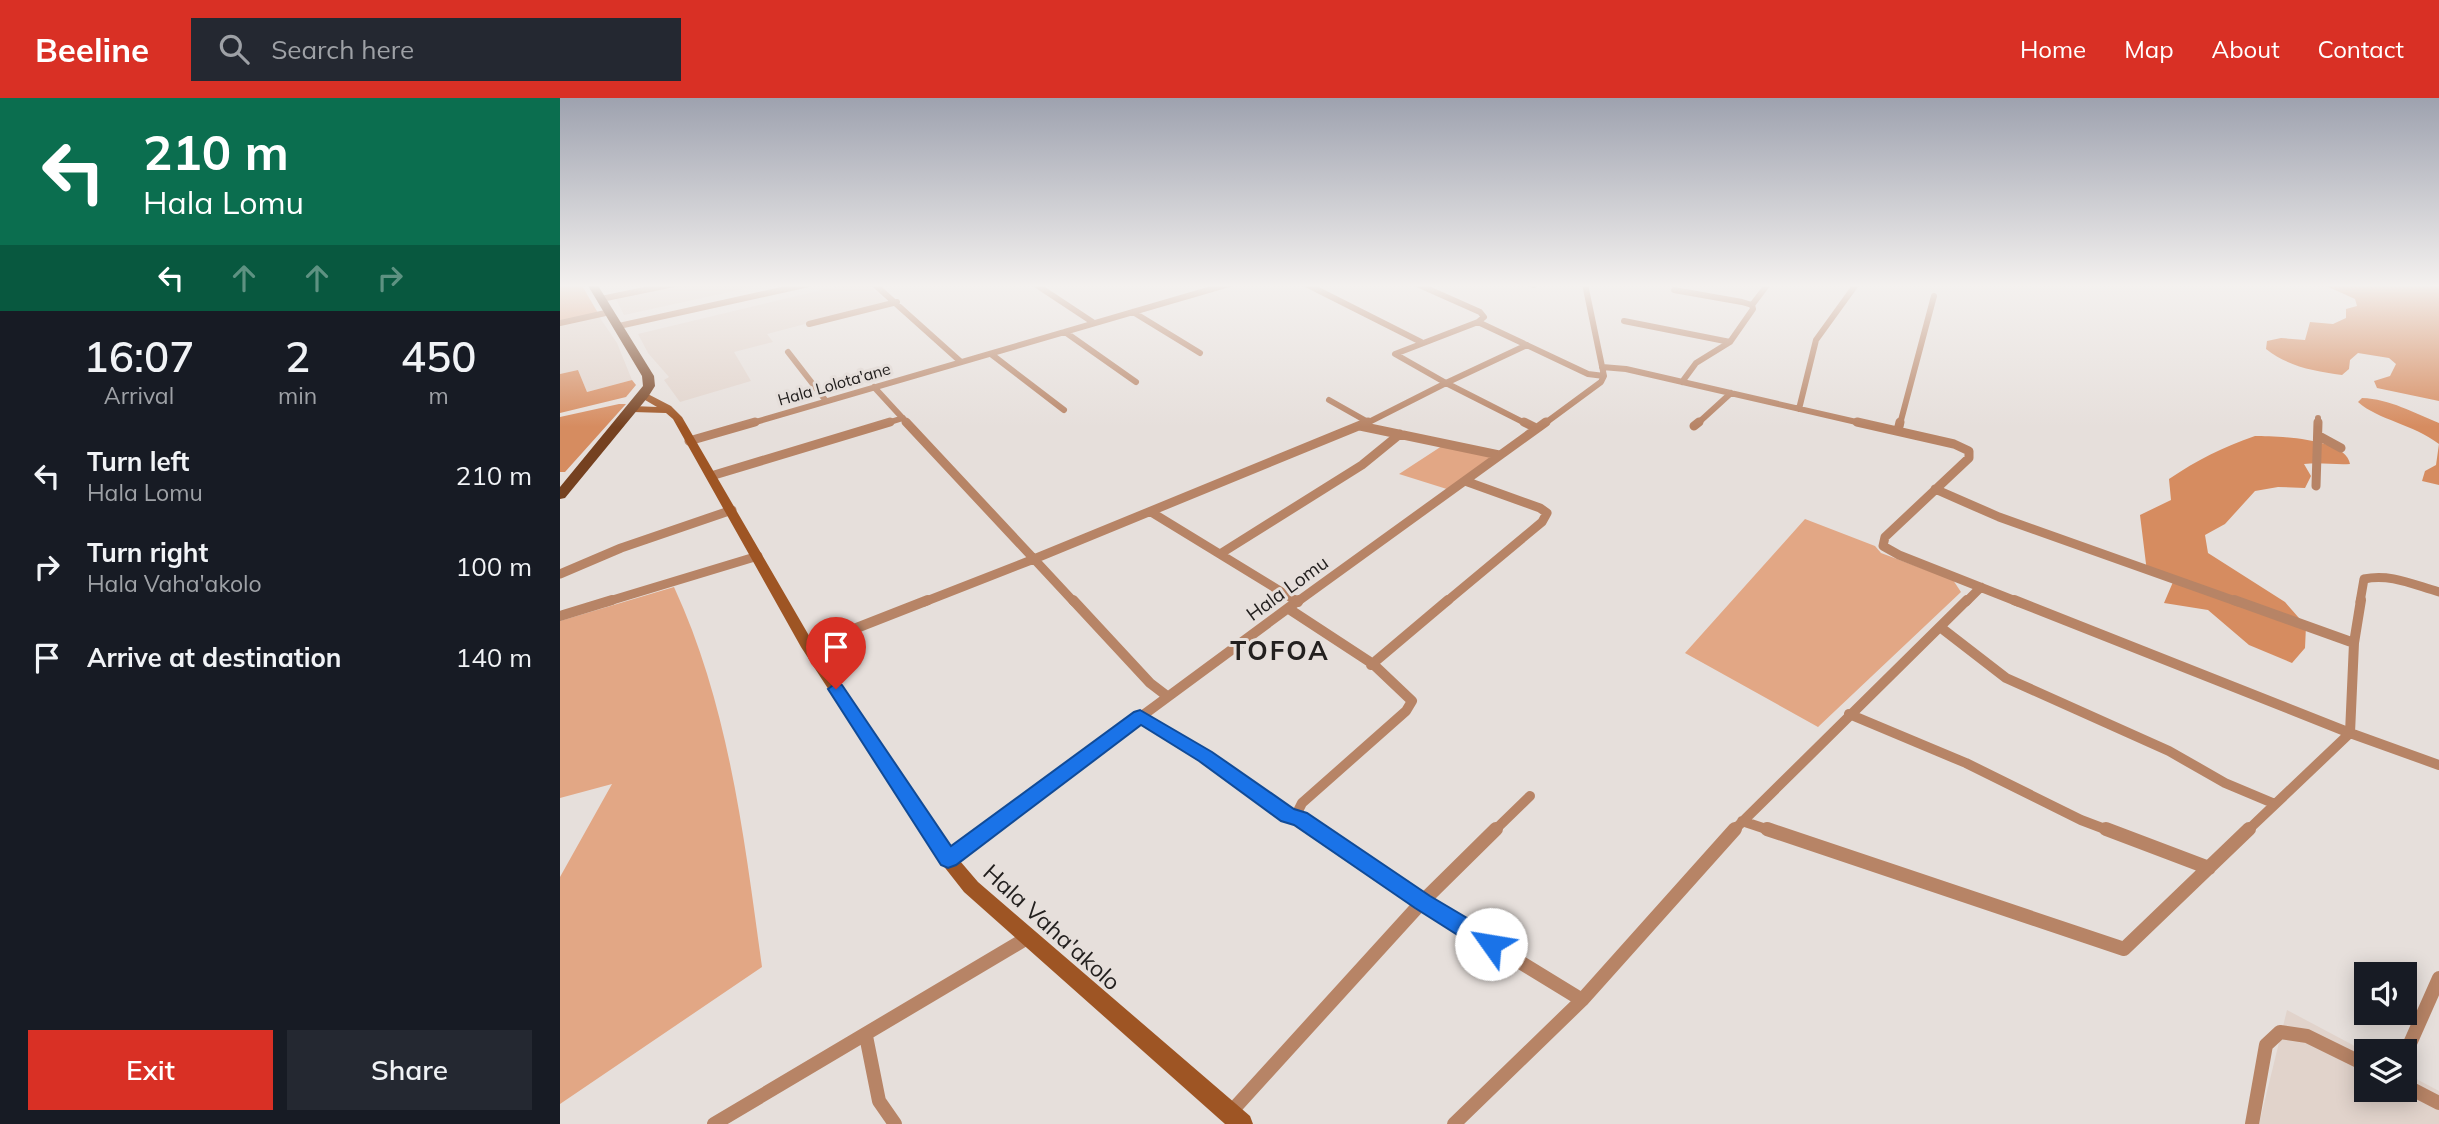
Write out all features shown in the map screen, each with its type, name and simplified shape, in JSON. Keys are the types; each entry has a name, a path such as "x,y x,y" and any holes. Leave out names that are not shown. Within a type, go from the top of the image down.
{"main road":[{"path":"560,495 633,409 649,386 648,376 622,332"},
{"name":"Hala Vaha'akolo","path":"644,395 677,417 808,647 948,859 971,887 1027,938 1236,1119"},
{"path":"633,409 670,410"}],"street":[{"path":"929,332 961,362"},
{"path":"1065,332 1136,382"},
{"name":"Hala Lolota'ane","path":"689,441 1065,332"},
{"path":"1165,332 1200,353"},
{"path":"1401,332 1421,342"},
{"path":"1450,332 1395,354 1536,428"},
{"path":"1499,332 1588,373 1626,369 1954,444 1969,451 1969,458 1885,537 1883,546 1899,555 2350,733 2439,765"},
{"path":"1595,332 1603,372"},
{"path":"1679,332 1730,342"},
{"path":"1682,382 1696,363 1730,342 1737,332"},
{"path":"1799,410 1816,340 1822,332"},
{"path":"1898,431 1924,332"},
{"path":"808,647 1034,559 1364,424 1527,345"},
{"path":"788,352 826,401"},
{"path":"991,354 1064,411"},
{"name":"Hala Lomu","path":"948,859 1167,696 1601,382 1603,372"},
{"path":"874,387 1150,683 1167,696"},
{"path":"1694,426 1731,393"},
{"path":"1329,400 1364,424 1500,455"},
{"path":"711,476 904,418"},
{"path":"2316,486 2318,418"},
{"path":"1220,554 1362,465 1400,433"},
{"path":"2319,436 2341,448"},
{"path":"1371,665 1542,522 1547,513 1540,508 1465,481"},
{"path":"1936,489 1999,517 2354,643"},
{"path":"560,574 621,548 732,510"},
{"path":"1151,512 1220,554 1293,606 1405,691 1412,701 1406,711 1302,803 1298,811 1300,818"},
{"path":"560,616 758,556"},
{"path":"1742,821 2124,949 2350,733 2354,643 2364,579 2371,576 2386,578 2439,592"},
{"path":"1454,1124 1582,1000 1742,821 1981,587"},
{"path":"1940,626 2006,678 2169,751 2225,783 2275,804"},
{"path":"1849,714 1966,763 2081,820 2209,868"},
{"path":"1140,716 1205,756 1288,816 1300,818 1422,902 1582,1000"},
{"path":"1236,1119 1422,902 1530,796"},
{"path":"714,1124 1027,938"},
{"path":"2412,1039 2439,978"},
{"path":"2252,1124 2266,1045 2280,1031 2307,1036 2354,1059"},
{"path":"866,1036 879,1101 895,1124"},
{"path":"2417,1091 2439,1102"}],"shaded area":[{"path":"560,332 609,332 617,343 632,380 587,392 578,370 560,374"},
{"path":"775,332 767,334 773,342 734,352 751,381 680,402 664,380 669,377 648,353 638,334"},
{"path":"2307,332 2439,332 2439,401 2377,388 2374,381 2390,376 2396,364 2389,358 2358,353 2350,360 2349,369 2342,375 2293,364 2266,349 2267,341 2281,338 2305,340"},
{"path":"578,370 587,392 632,380 636,385 626,397 560,413 560,374"},
{"path":"2362,398 2392,404 2439,423 2439,444 2366,408 2358,402"},
{"path":"626,404 565,472 560,472 560,417"},
{"path":"2255,436 2294,438 2324,444 2346,455 2350,464 2304,464 2311,476 2305,488 2278,487 2255,491 2225,524 2205,535 2208,553 2285,602 2306,626 2305,648 2292,663 2249,645 2208,610 2164,603 2173,582 2147,572 2140,515 2171,500 2169,479 2211,454"},
{"path":"1445,444 1494,455 1450,490 1399,474"},
{"path":"2439,444 2439,485 2422,481 2425,471 2436,465"},
{"path":"1805,519 1875,546 1881,553 1953,580 1961,592 1818,727 1685,653"},
{"path":"674,587 693,632 721,725 741,821 762,967 560,1104 560,877 612,784 560,798 560,621"},
{"path":"2287,1010 2354,1046 2354,1102 2417,1102 2417,1079 2439,1091 2439,1124 2259,1124"}],"district":[{"name":"TOFOA","path":"1280,650"}],"route":[{"path":"836,689 948,859 1140,716 1205,756 1288,816 1300,818 1303,823 1422,902 1491,944"}]}
